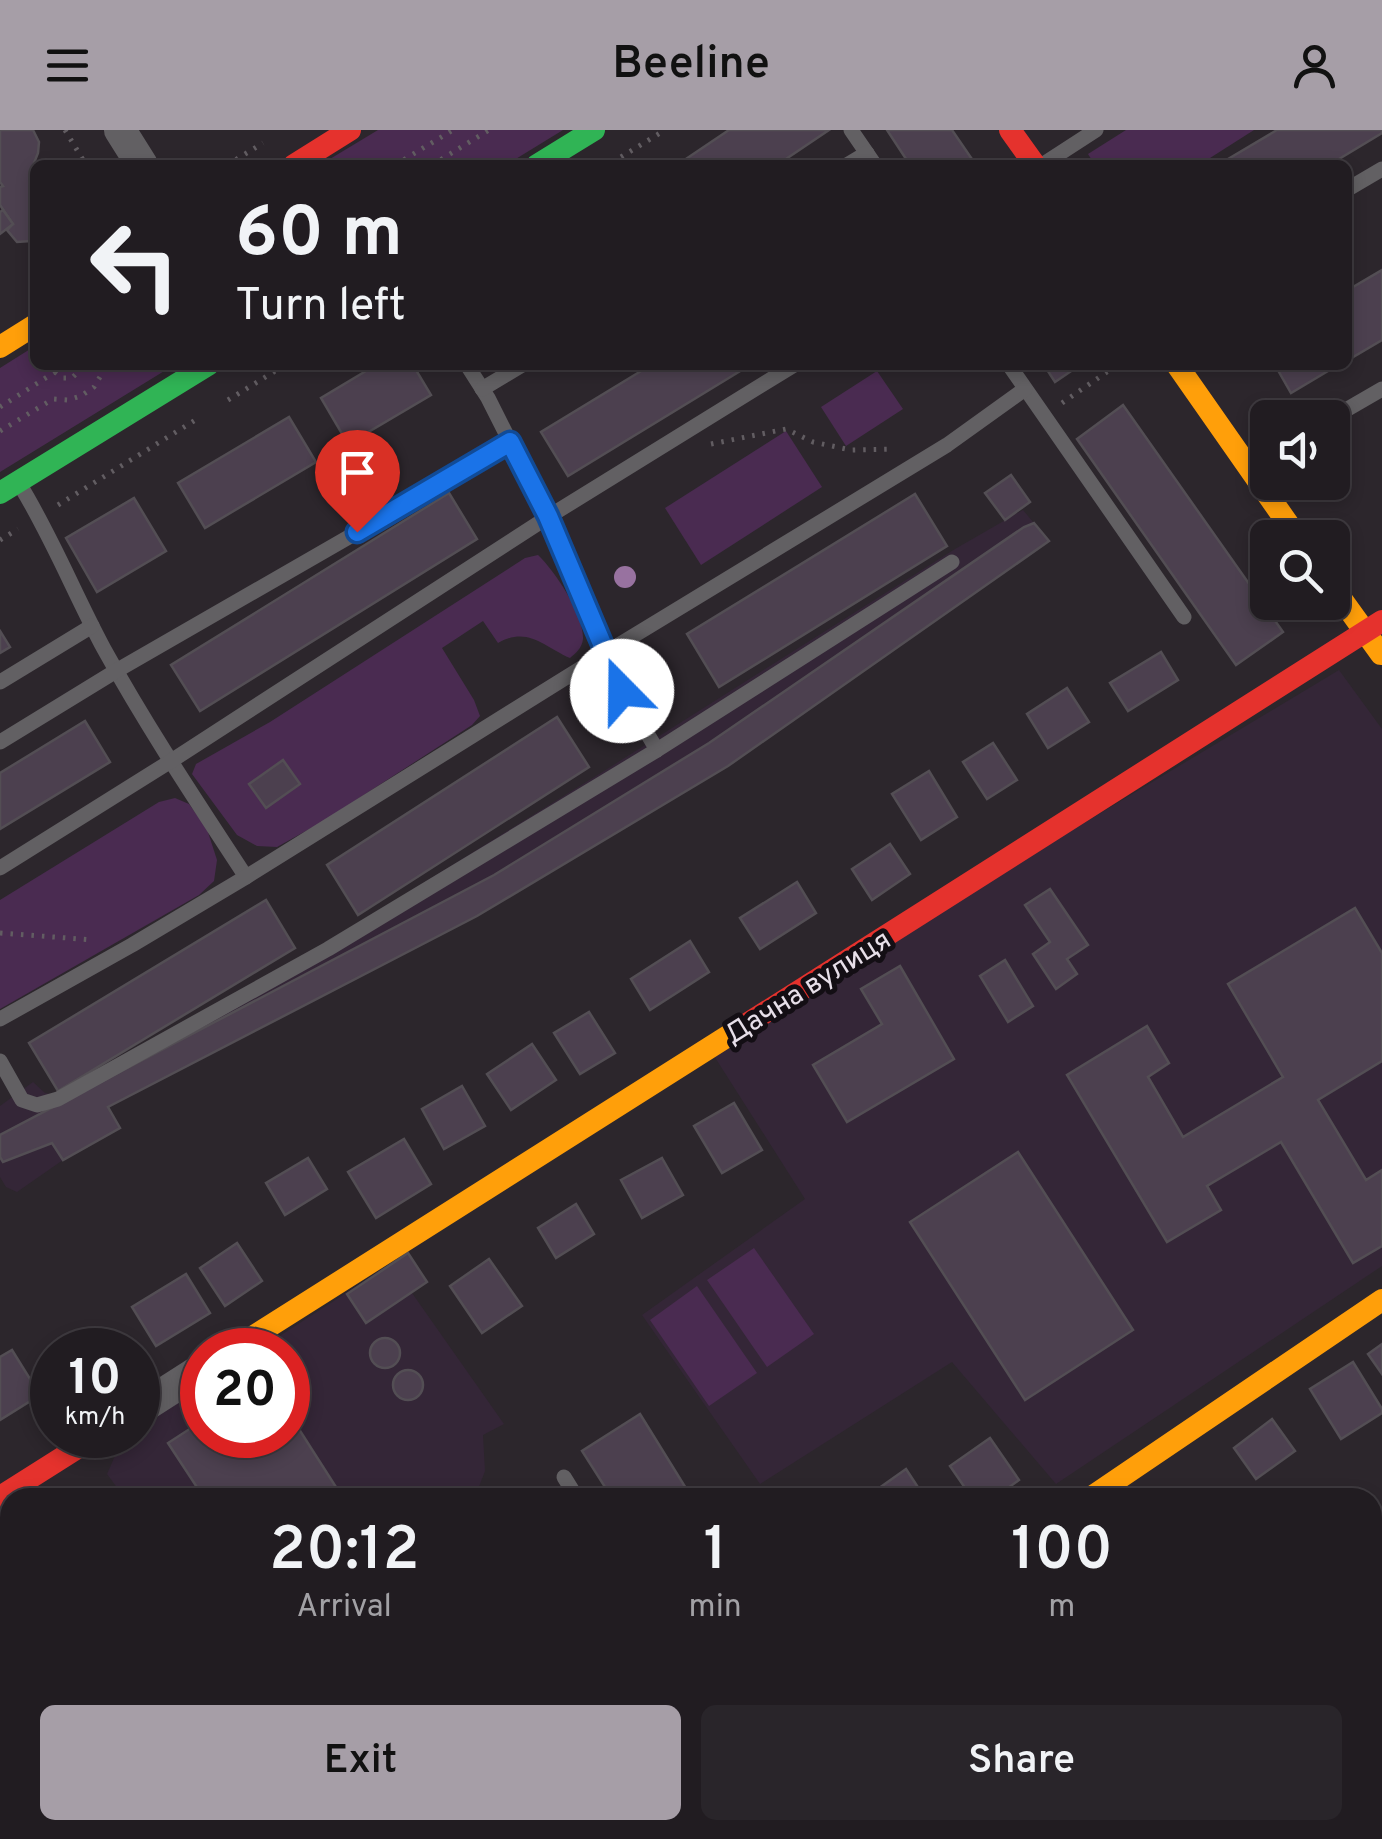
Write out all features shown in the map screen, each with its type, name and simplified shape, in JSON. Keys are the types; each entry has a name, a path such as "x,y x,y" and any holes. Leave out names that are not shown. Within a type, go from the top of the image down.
{"street":[{"path":"120,130 139,160"},
{"path":"302,160 350,130"},
{"path":"544,160 594,130"},
{"path":"1010,130 1034,160"},
{"path":"0,347 30,329"},
{"path":"9,487 200,370"},
{"path":"1180,370 1285,520"},
{"path":"1350,603 1374,626 1382,656"},
{"name":"Дачна вулиця","path":"267,1328 1374,626"},
{"path":"1105,1488 1382,1300"},
{"path":"14,1488 62,1458"}],"lane":[{"path":"851,130 871,159"},
{"path":"1046,160 1096,130"},
{"path":"1352,187 1382,169"},
{"path":"470,370 548,516 622,691 657,750"},
{"path":"482,389 514,370"},
{"path":"0,868 548,516 786,370"},
{"path":"1012,370 1184,617"},
{"path":"0,1020 246,877 947,445 1024,388"},
{"path":"1350,407 1382,388"},
{"path":"0,742 116,670 510,442"},
{"path":"9,487 40,517 116,670 246,877"},
{"path":"0,1061 22,1100 37,1105 58,1099 328,949 657,750 952,562"},
{"path":"0,682 92,626"},
{"path":"564,1477 571,1488"}],"path":[{"path":"65,130 83,160"},
{"path":"403,160 452,130"},
{"path":"440,160 489,130"},
{"path":"616,160 665,130"},
{"path":"235,160 270,139"},
{"path":"0,407 53,370"},
{"path":"55,370 62,378 72,378 79,370"},
{"path":"0,432 53,399 81,396 94,387 104,370"},
{"path":"226,402 277,370"},
{"path":"1084,388 1110,370"},
{"path":"0,540 209,412"},
{"path":"698,447 786,429 814,442 851,450 947,445"},
{"path":"0,933 132,945"}],"shaded area":[{"path":"378,130 563,130 514,160 328,160"},
{"path":"1126,130 1254,130 1207,160 1092,160 1088,154"},
{"path":"30,349 30,370 166,370 0,472 0,368"},
{"path":"877,371 903,409 846,446 821,407"},
{"path":"786,431 822,487 701,565 665,508"},
{"path":"1023,510 1049,541 728,766 477,916 109,1107 120,1128 17,1192 6,1187 0,1177 0,1106 33,1082 45,1093 55,1095 344,932"},
{"path":"538,555 560,582 579,618 583,639 570,658 527,637 498,643 483,621 442,648 474,700 480,716 472,725 277,847 257,846 237,835 192,774 196,764 270,722 525,558"},
{"path":"1339,670 1382,729 1382,1266 1056,1484 952,1362 760,1484 642,1315 805,1199 709,1048"},
{"path":"175,798 189,804 207,829 217,860 214,881 199,895 0,1009 0,900 159,802"},
{"path":"754,1248 814,1334 767,1367 707,1280"},
{"path":"408,1253 427,1282 412,1293 504,1424 483,1435 485,1471 478,1488 117,1488 107,1474 114,1458 160,1458 160,1411 180,1399 180,1458 310,1458 310,1328 292,1328"},
{"path":"697,1286 757,1373 709,1406 650,1320"}],"building":[{"path":"0,130 33,130 39,142 35,160 30,160 30,241 17,242 7,230 13,224 0,205"},
{"path":"729,130 829,130 784,160 684,160"},
{"path":"887,130 952,130 973,160 907,160"},
{"path":"1277,130 1382,130 1337,160 1226,160"},
{"path":"3,210 13,224 0,234 0,212"},
{"path":"1382,270 1382,340 1352,358 1352,288"},
{"path":"368,370 416,370 431,395 348,444 321,398"},
{"path":"643,370 742,370 568,476 541,432"},
{"path":"1047,370 1073,370 1055,382"},
{"path":"1278,370 1330,370 1291,393"},
{"path":"1123,405 1250,585 1250,620 1275,620 1283,632 1236,665 1077,439"},
{"path":"289,417 316,462 205,528 178,483"},
{"path":"1011,475 1030,502 1005,520 985,493"},
{"path":"449,493 477,539 200,711 171,665"},
{"path":"915,494 947,546 719,687 687,634"},
{"path":"134,498 166,551 97,592 66,538"},
{"path":"1034,523 1049,541 728,766 477,916 108,1107 120,1128 63,1160 52,1143 3,1162 0,1135 494,875 709,743"},
{"path":"0,631 10,647 0,653"},
{"path":"1161,652 1178,680 1128,711 1110,683"},
{"path":"1067,688 1089,722 1048,748 1027,714"},
{"path":"557,717 589,767 358,915 327,865"},
{"path":"85,721 110,762 0,829 0,773"},
{"path":"993,743 1017,780 987,799 963,762"},
{"path":"283,760 300,784 266,808 249,784"},
{"path":"929,771 957,817 921,840 892,794"},
{"path":"890,844 910,874 872,900 852,869"},
{"path":"797,882 816,913 760,949 740,918"},
{"path":"1050,889 1088,945 1067,959 1077,974 1056,989 1033,954 1050,942 1025,905"},
{"path":"266,900 295,948 58,1091 29,1043"},
{"path":"1355,908 1382,953 1382,1061 1318,1100 1366,1180 1382,1170 1382,1246 1353,1263 1281,1142 1207,1186 1221,1210 1167,1242 1067,1075 1147,1026 1169,1063 1148,1077 1183,1137 1283,1077 1228,984"},
{"path":"690,941 709,972 650,1010 631,979"},
{"path":"1005,960 1033,1006 1008,1022 980,976"},
{"path":"900,966 954,1059 847,1122 813,1065 882,1024 861,989"},
{"path":"589,1012 615,1053 580,1074 554,1033"},
{"path":"532,1044 556,1080 511,1110 487,1074"},
{"path":"462,1086 485,1126 444,1149 422,1109"},
{"path":"734,1103 762,1150 722,1173 694,1126"},
{"path":"404,1139 431,1184 376,1218 348,1172"},
{"path":"1018,1152 1133,1330 1025,1400 910,1222"},
{"path":"308,1158 327,1189 285,1215 266,1183"},
{"path":"662,1158 683,1195 642,1218 621,1180"},
{"path":"576,1204 594,1234 556,1258 538,1228"},
{"path":"237,1243 262,1281 225,1306 200,1268"},
{"path":"408,1253 427,1282 366,1323 347,1294"},
{"path":"489,1259 522,1306 482,1333 450,1286"},
{"path":"186,1274 210,1313 160,1344 160,1328 145,1328 132,1307"},
{"path":"385,1338 396,1342 400,1353 396,1364 385,1368 374,1364 370,1353 374,1342"},
{"path":"1382,1344 1382,1374 1368,1354"},
{"path":"12,1350 30,1379 30,1401 0,1420 0,1357"},
{"path":"1353,1362 1382,1413 1341,1439 1310,1389"},
{"path":"408,1370 419,1374 423,1385 419,1396 408,1400 397,1396 393,1385 397,1374"},
{"path":"640,1414 686,1488 606,1488 582,1451"},
{"path":"1272,1419 1295,1451 1256,1479 1234,1448"},
{"path":"180,1435 180,1458 310,1458 310,1446 337,1488 197,1488 168,1443"},
{"path":"990,1438 1019,1480 1008,1488 965,1488 950,1466"},
{"path":"906,1469 918,1488 879,1488"}],"traffic: fast":[{"path":"545,160 594,130"},
{"path":"0,493 200,370"}],"traffic: slow":[{"path":"0,347 30,328"},
{"path":"1180,370 1285,520"},
{"path":"1350,611 1381,654"},
{"path":"267,1328 739,1029"},
{"path":"1105,1488 1382,1300"}],"traffic: jam":[{"path":"302,160 350,130"},
{"path":"1010,130 1031,160"},
{"path":"739,1029 1382,621"},
{"path":"14,1488 62,1458"}],"route":[{"path":"357,532 510,442 548,516 622,691"}]}
